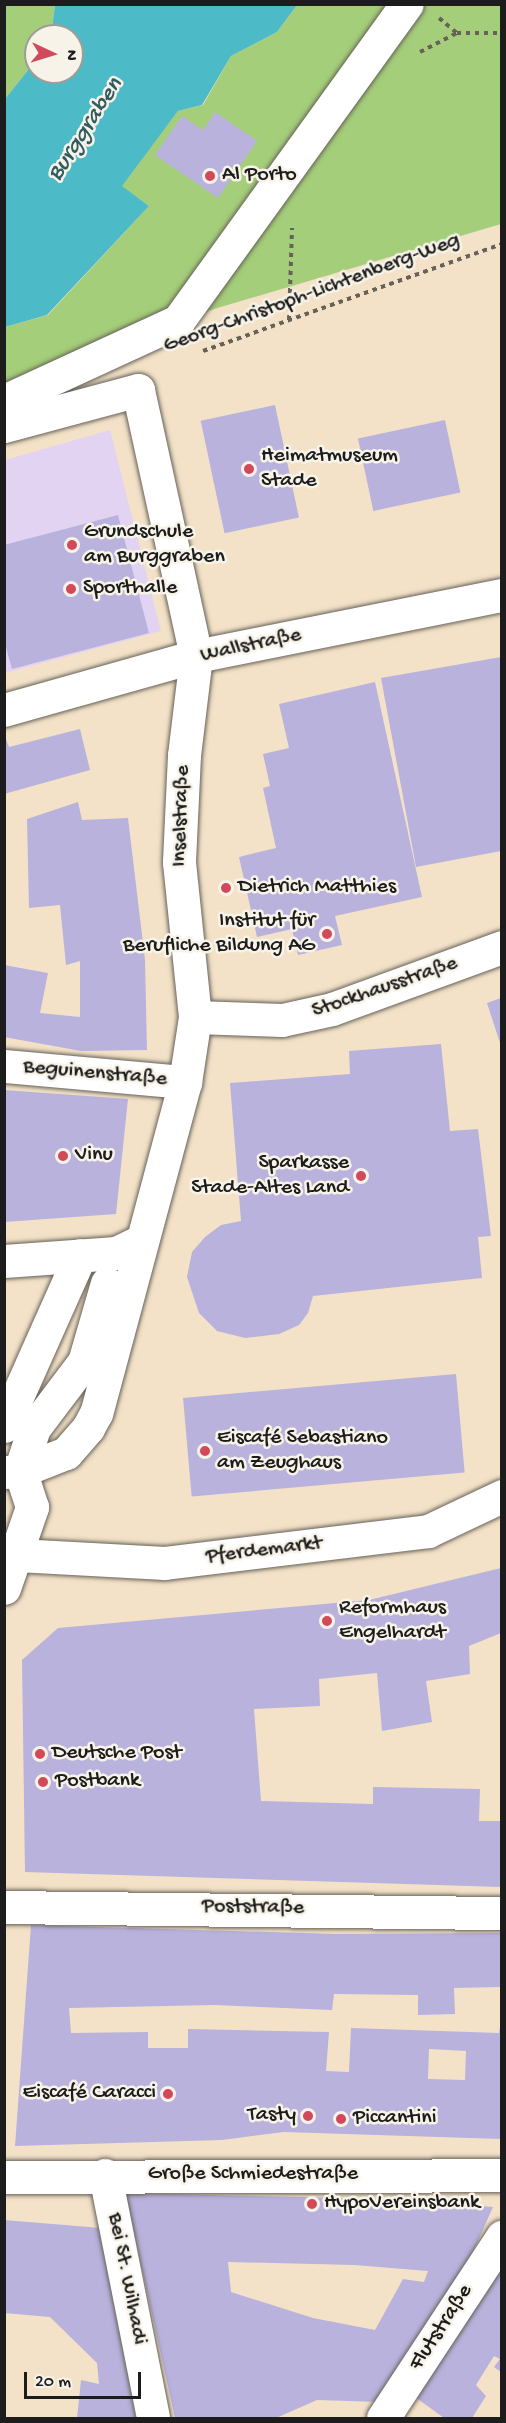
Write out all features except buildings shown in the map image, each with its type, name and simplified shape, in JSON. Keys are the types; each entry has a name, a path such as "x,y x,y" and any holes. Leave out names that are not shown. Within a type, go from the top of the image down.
{"street":[{"path":"4,400 178,321 406,4"},
{"name":"Inselstraße","path":"4,426 138,390 196,656 184,755 179,862 195,1017 185,1082 128,1247"},
{"name":"Wallstraße","path":"4,710 196,656 501,595"},
{"name":"Stockhausstraße","path":"195,1017 282,1020 332,1009 501,947"},
{"name":"Beguinenstraße","path":"4,1066 185,1082"},
{"path":"4,1288 10,1260 80,1256 128,1247"},
{"path":"17,1478 66,1453 88,1428 96,1413 128,1247"},
{"path":"4,1588 11,1552 32,1507 17,1478 34,1428 84,1362 128,1247"},
{"path":"4,1426 80,1256"},
{"name":"Pferdemarkt","path":"11,1552 165,1563 428,1531 501,1496"},
{"name":"Poststraße","path":"4,1907 272,1908 501,1913"},
{"name":"Bei St. Wilhadi","path":"105,2175 153,2418"},
{"name":"Große Schmiedestraße","path":"4,2177 501,2175"},
{"name":"Flutstraße","path":"383,2418 501,2237"}],"path":[{"path":"416,54 457,33 501,33"},
{"path":"290,320 292,215"},
{"name":"Georg-Christoph-Lichtenberg-Weg","path":"201,351 501,244"}],"shaded area":[{"name":"Grundschule am Burggraben","path":"110,430 161,631 5,673 5,460"}],"green space":[{"path":"5,5 55,5 53,24 24,24 24,75 5,99"},
{"path":"297,5 501,5 501,224 214,309 5,397 5,327 48,315 149,206 121,186 178,111 203,105 231,56 277,32"}],"water":[{"name":"Burggraben","path":"55,5 297,5 277,32 231,56 202,105 178,111 122,186 149,206 47,315 5,327 5,99 24,75 24,84 84,84 84,24 53,24"}],"place":[{"name":"Al Porto","path":"210,176"},
{"name":"Heimatmuseum Stade","path":"249,469"},
{"name":"Grundschule am Burggraben","path":"72,545"},
{"name":"Sporthalle","path":"71,589"},
{"name":"Dietrich Matthies","path":"226,888"},
{"name":"Institut für Berufliche Bildung AG","path":"327,934"},
{"name":"Vinu","path":"63,1156"},
{"name":"Sparkasse Stade-Altes Land","path":"361,1176"},
{"name":"Eiscafé Sebastiano am Zeughaus","path":"205,1451"},
{"name":"Reformhaus Engelhardt","path":"327,1621"},
{"name":"Deutsche Post","path":"40,1754"},
{"name":"Postbank","path":"43,1782"},
{"name":"Eiscafé Caracci","path":"168,2094"},
{"name":"Tasty","path":"308,2116"},
{"name":"Piccantini","path":"341,2119"},
{"name":"HypoVereinsbank","path":"312,2204"}]}
